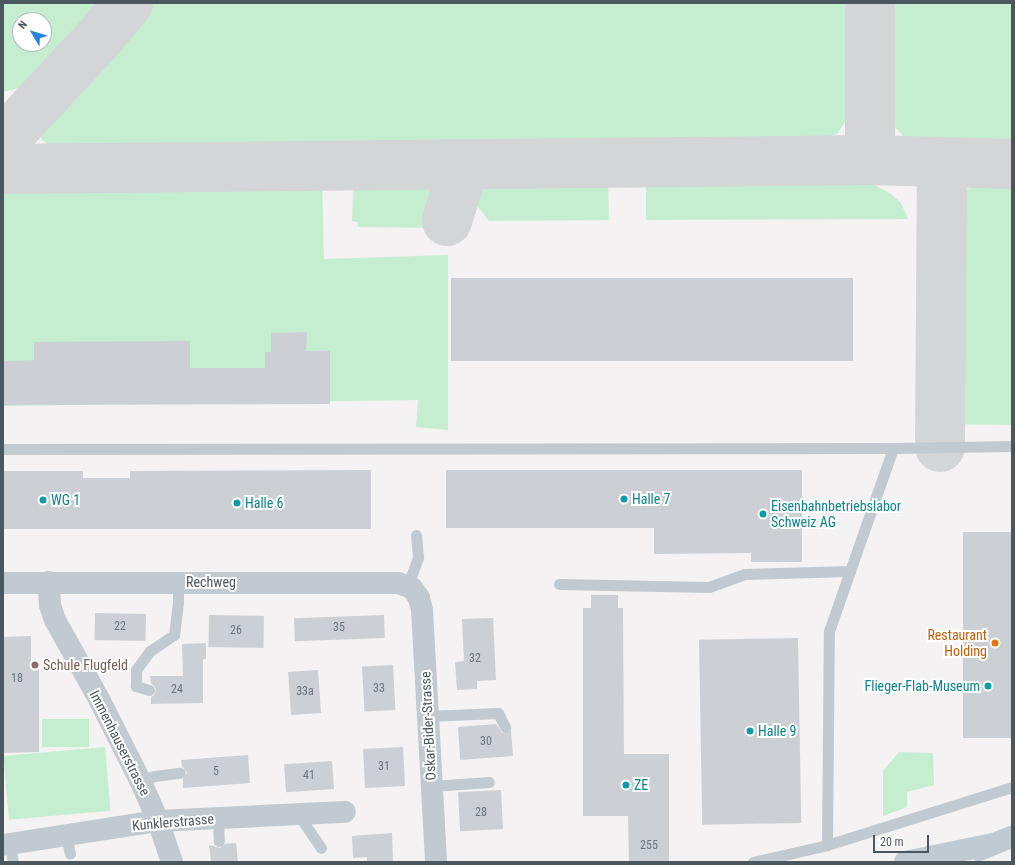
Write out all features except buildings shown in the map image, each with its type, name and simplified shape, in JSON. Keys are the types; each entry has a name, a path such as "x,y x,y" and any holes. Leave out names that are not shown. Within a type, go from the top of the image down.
{"main road":[{"path":"905,862 1002,841"},
{"path":"953,862 1002,841"}],"street":[{"name":"Rechweg","path":"3,582 390,582 412,588"},
{"name":"Immenhauserstrasse","path":"48,582 50,605 55,620 100,701 142,782 158,821 172,862"},
{"name":"Oskar-Bider-Strasse","path":"412,588 422,610 436,862"},
{"name":"Kunklerstrasse","path":"9,850 68,844 158,821 345,812"}],"lane":[{"path":"3,449 893,448 1012,446"},
{"path":"827,845 829,631 893,448"},
{"path":"412,588 418,557 416,535"},
{"path":"559,584 709,587 745,574 850,572"},
{"path":"149,690 136,686 136,670 150,651 174,635 178,602 178,582"},
{"path":"428,716 498,713 505,726"},
{"path":"142,782 154,776 180,773"},
{"path":"432,786 489,782"},
{"path":"753,862 827,845 1012,787"},
{"path":"298,814 321,848"},
{"path":"218,818 219,841"}],"green space":[{"path":"3,3 110,3 29,86 3,92"},
{"path":"145,3 856,3 855,107 837,134 794,148 60,154 41,139 44,110 120,32"},
{"path":"885,3 1012,3 1012,150 937,150 908,141 895,127 888,110"},
{"path":"646,177 864,179 891,194 901,203 908,219 646,220"},
{"path":"494,180 608,181 609,220 489,221 475,203 476,192"},
{"path":"1012,180 1012,425 946,424 948,215 964,190 989,181"},
{"path":"322,182 324,259 448,255 448,430 416,427 418,400 3,406 3,189"},
{"path":"357,182 421,183 438,193 445,203 447,221 441,220 440,228 358,227 357,222 352,221 353,189 357,188"},
{"path":"42,719 89,719 89,747 42,747"},
{"path":"105,747 111,811 9,820 3,756"},
{"path":"899,752 933,753 934,785 907,792 907,807 883,816 883,771"}],"taxiway":[{"path":"3,141 98,39 128,3"},
{"path":"870,3 870,160"},
{"path":"3,169 870,160 1012,164"},
{"path":"940,447 942,162"},
{"path":"447,221 464,165"}],"place":[{"name":"Halle 7","path":"624,499"},
{"name":"WG 1","path":"43,500"},
{"name":"Halle 6","path":"237,503"},
{"name":"Eisenbahnbetriebslabor Schweiz AG","path":"763,514"},
{"name":"Restaurant Holding","path":"995,643"},
{"name":"Schule Flugfeld","path":"35,665"},
{"name":"Flieger-Flab-Museum","path":"988,686"},
{"name":"Halle 9","path":"750,731"},
{"name":"ZE","path":"626,785"}]}
